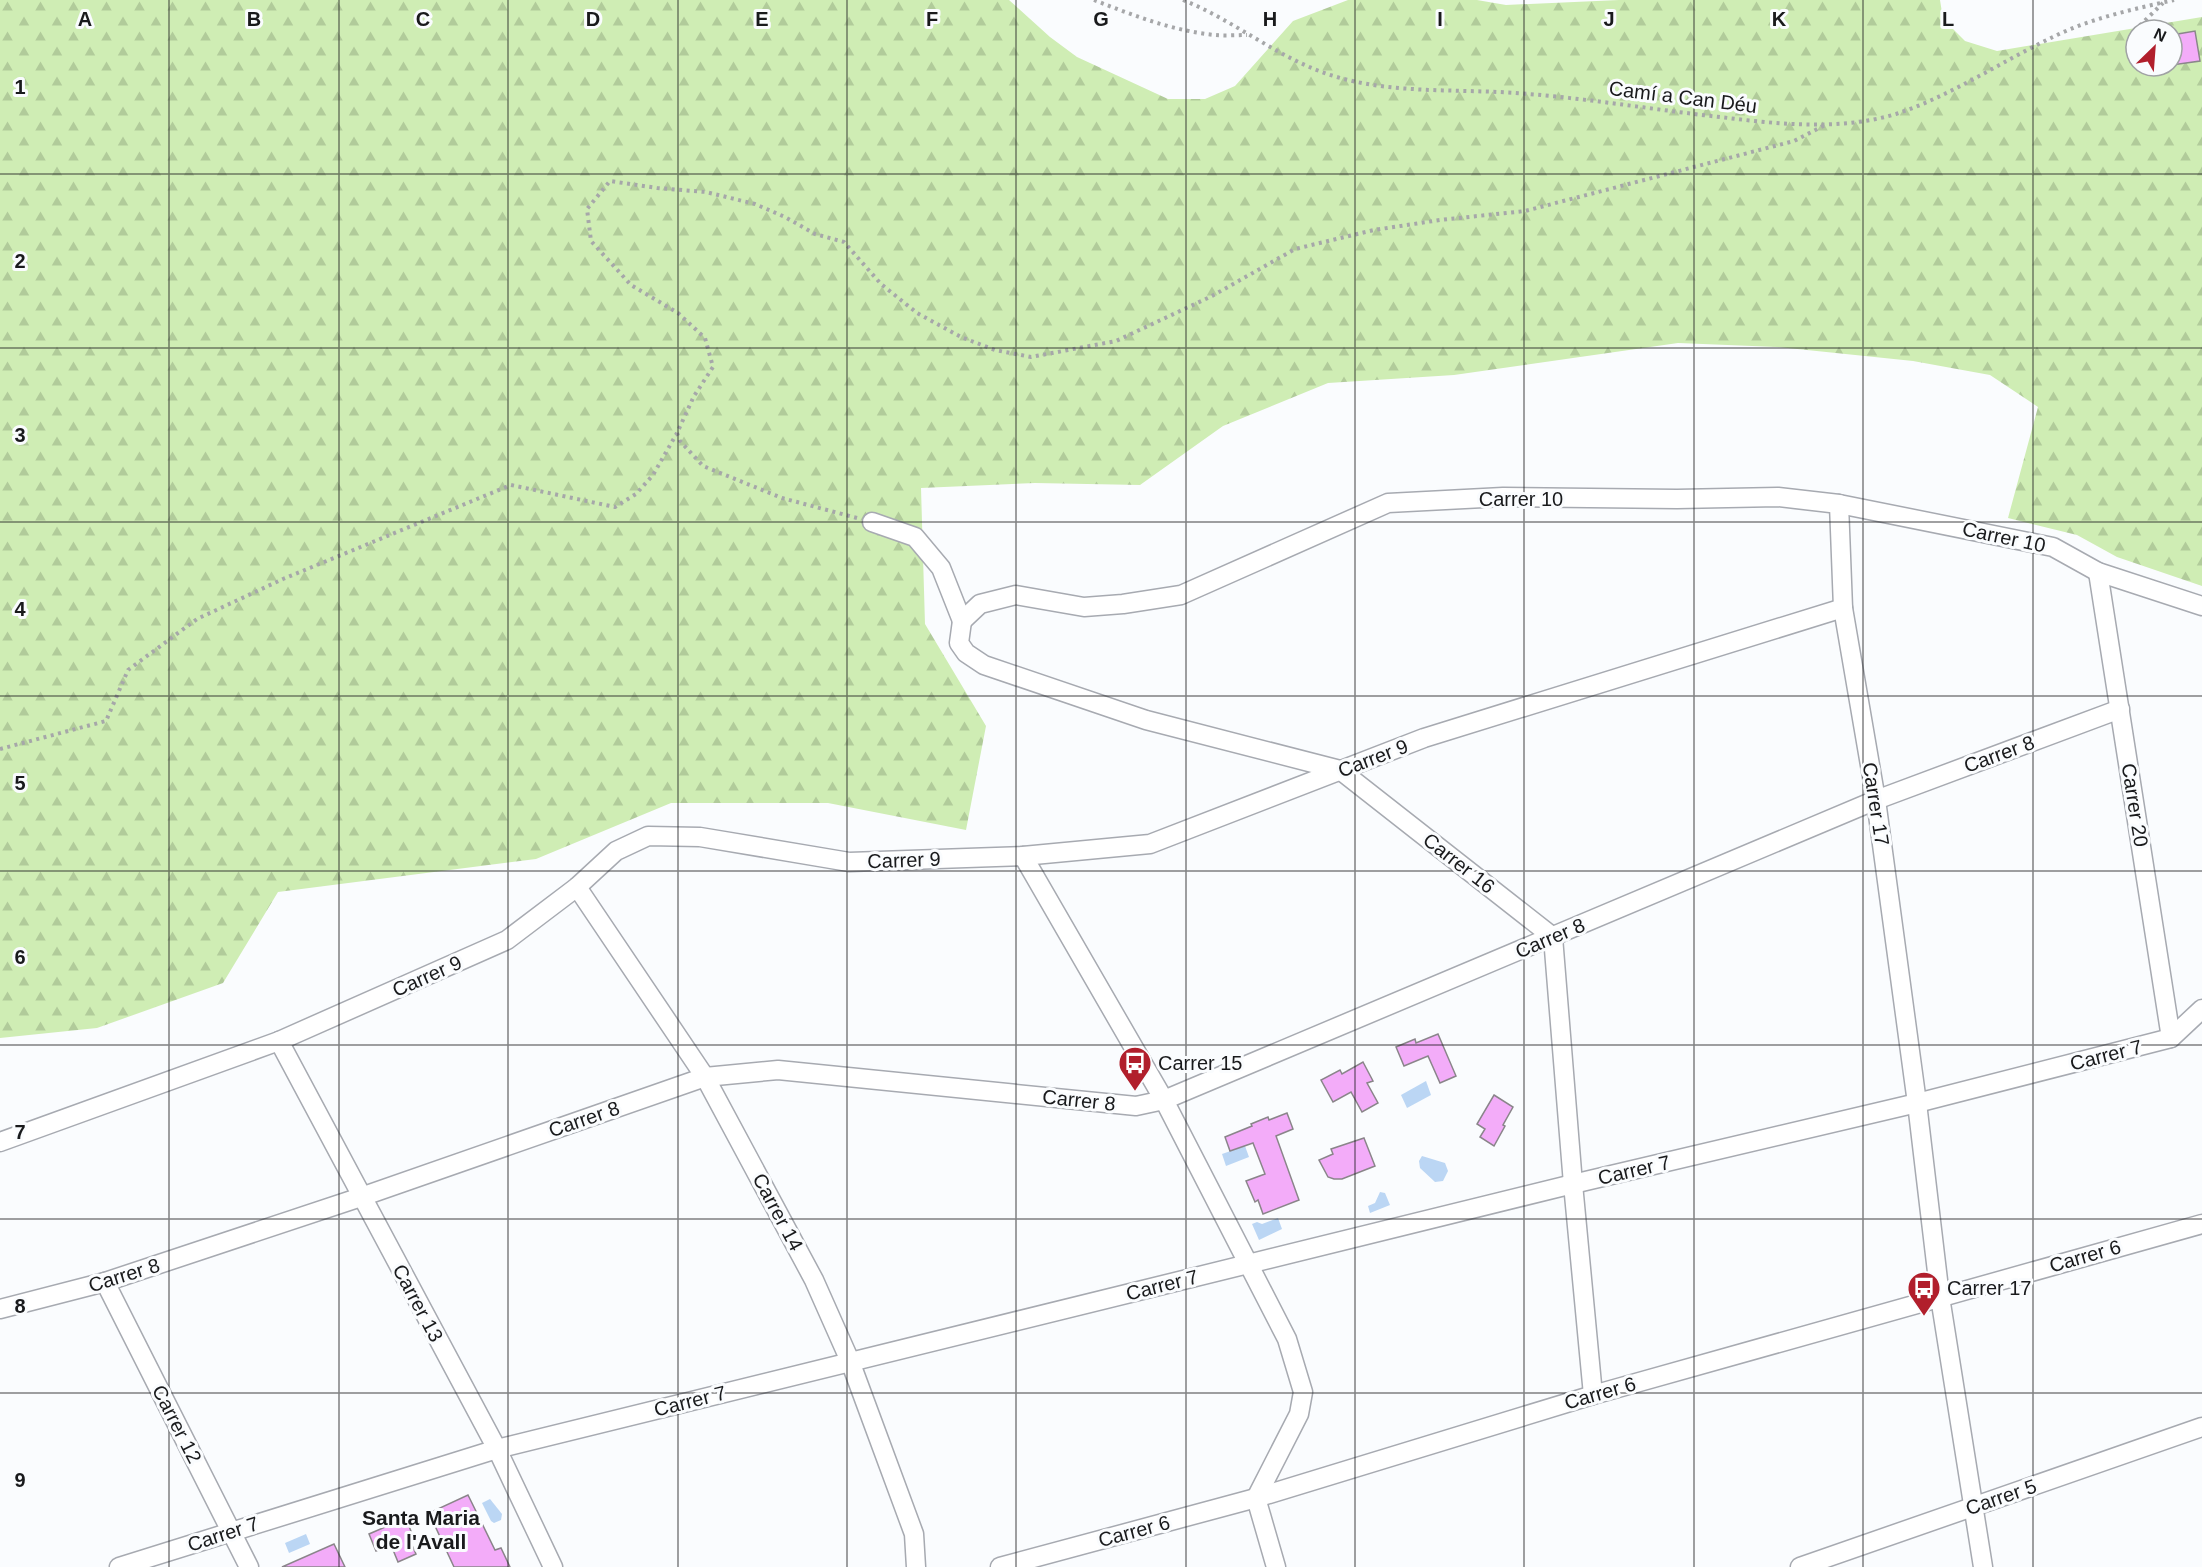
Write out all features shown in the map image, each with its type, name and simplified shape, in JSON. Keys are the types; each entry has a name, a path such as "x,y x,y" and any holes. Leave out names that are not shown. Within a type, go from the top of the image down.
{"street":[{"name":"Carrer 10","path":"962,621 980,604 1016,596 1084,607 1123,604 1181,595 1388,503 1503,497 1677,499 1778,497 1839,504 2053,547 2098,572"},
{"name":"Carrer 17","path":"1839,504 1844,608 1876,800 1917,1102 1940,1297 1983,1567"},
{"path":"872,522 915,537 941,568 962,621"},
{"path":"2098,572 2202,606"},
{"name":"Carrer 20","path":"2098,572 2170,1038"},
{"name":"Carrer 9","path":"0,1142 279,1041 507,940 577,887 616,851 648,836 700,837 849,862 1023,856 1150,844 1424,738 1844,608"},
{"name":"Carrer 16","path":"962,621 959,643 966,653 984,665 1146,720 1340,770 1553,937"},
{"name":"Carrer 8","path":"0,1309 105,1282 361,1197 705,1077 778,1070 1136,1106 1164,1100 1876,800 2120,710"},
{"path":"1023,856 1164,1100 1287,1339 1303,1392 1299,1414 1256,1498 1276,1567"},
{"name":"Carrer 14","path":"577,887 705,1077 814,1280 850,1361 914,1534 916,1567"},
{"path":"1553,937 1593,1395"},
{"name":"Carrer 7","path":"119,1567 496,1449 1573,1184 1917,1102 2170,1038 2202,1009"},
{"name":"Carrer 13","path":"279,1041 496,1449 553,1567"},
{"name":"Carrer 6","path":"1000,1567 1256,1498 1593,1395 2202,1224"},
{"name":"Carrer 12","path":"105,1282 249,1567"},
{"name":"Carrer 5","path":"1800,1567 2202,1427"}],"path":[{"path":"1094,0 1127,13 1180,28 1214,35 1248,35"},
{"name":"Camí a Can Déu","path":"1183,0 1308,66 1327,74 1380,85 1403,89 1500,91 1772,123 1827,124 1863,122 1896,114 1930,100 2057,35 2108,15 2174,0"},
{"path":"2148,18 2163,3"},
{"path":"0,749 106,721 128,670 197,619 283,579 511,484 615,507 636,494 653,475 677,434 694,396 713,367 705,338 678,313 631,285 591,241 586,209 610,180 657,189 706,192 755,204 815,234 844,242 880,284 917,313 961,337 995,350 1031,357 1116,341 1212,296 1295,249 1374,230 1525,210 1794,141 1827,124"},
{"path":"677,434 680,441 703,466 782,498 872,522"}],"green space":[{"path":"0,0 1009,0 1050,37 1077,57 1168,99 1205,99 1235,86 1293,21 1348,0 1477,0 1506,5 1619,0 1940,0 1943,19 1965,41 1997,51 2124,30 2124,78 2184,78 2184,20 2202,17 2202,586 2117,557 2077,535 2008,518 2038,407 1990,375 1913,361 1777,347 1678,343 1454,375 1328,383 1223,426 1140,485 1035,483 921,488 925,624 986,726 966,830 828,803 671,803 536,859 278,892 223,983 97,1028 0,1038"}],"water":[{"path":"1426,1081 1431,1095 1407,1108 1401,1095"},
{"path":"1245,1146 1249,1157 1226,1166 1222,1154"},
{"path":"1422,1156 1445,1163 1448,1171 1443,1181 1435,1182 1420,1168 1419,1161"},
{"path":"1380,1192 1385,1193 1390,1205 1370,1213 1368,1206 1375,1203"},
{"path":"1278,1218 1282,1229 1259,1240 1252,1224 1257,1222 1262,1224"},
{"path":"490,1499 502,1514 501,1520 494,1523 482,1503"},
{"path":"306,1534 310,1544 289,1553 285,1543"}],"building":[{"path":"2195,31 2200,61 2184,63 2184,33"},
{"path":"1438,1034 1456,1076 1440,1083 1428,1056 1404,1066 1396,1047 1415,1039 1416,1043"},
{"path":"1363,1062 1373,1081 1367,1083 1378,1103 1362,1112 1351,1092 1333,1102 1321,1080 1340,1070 1342,1074"},
{"path":"1494,1095 1513,1107 1494,1146 1480,1137 1485,1129 1477,1124"},
{"path":"1287,1113 1293,1129 1276,1136 1299,1200 1263,1214 1258,1200 1255,1202 1246,1181 1265,1174 1253,1143 1230,1151 1225,1137 1268,1117 1269,1120"},
{"path":"1364,1138 1375,1166 1342,1179 1328,1177 1319,1160 1333,1154 1331,1149"},
{"path":"468,1495 495,1550 501,1548 510,1567 454,1567 429,1513"},
{"path":"406,1518 412,1534 408,1536 416,1554 398,1562 391,1545 376,1551 369,1534"},
{"path":"334,1544 345,1567 282,1567"}],"place":[{"name":"Carrer 15","path":"1135,1092"},
{"name":"Carrer 17","path":"1924,1317"}],"district":[{"name":"Santa Maria de l'Avall","path":"421,1529"}]}
